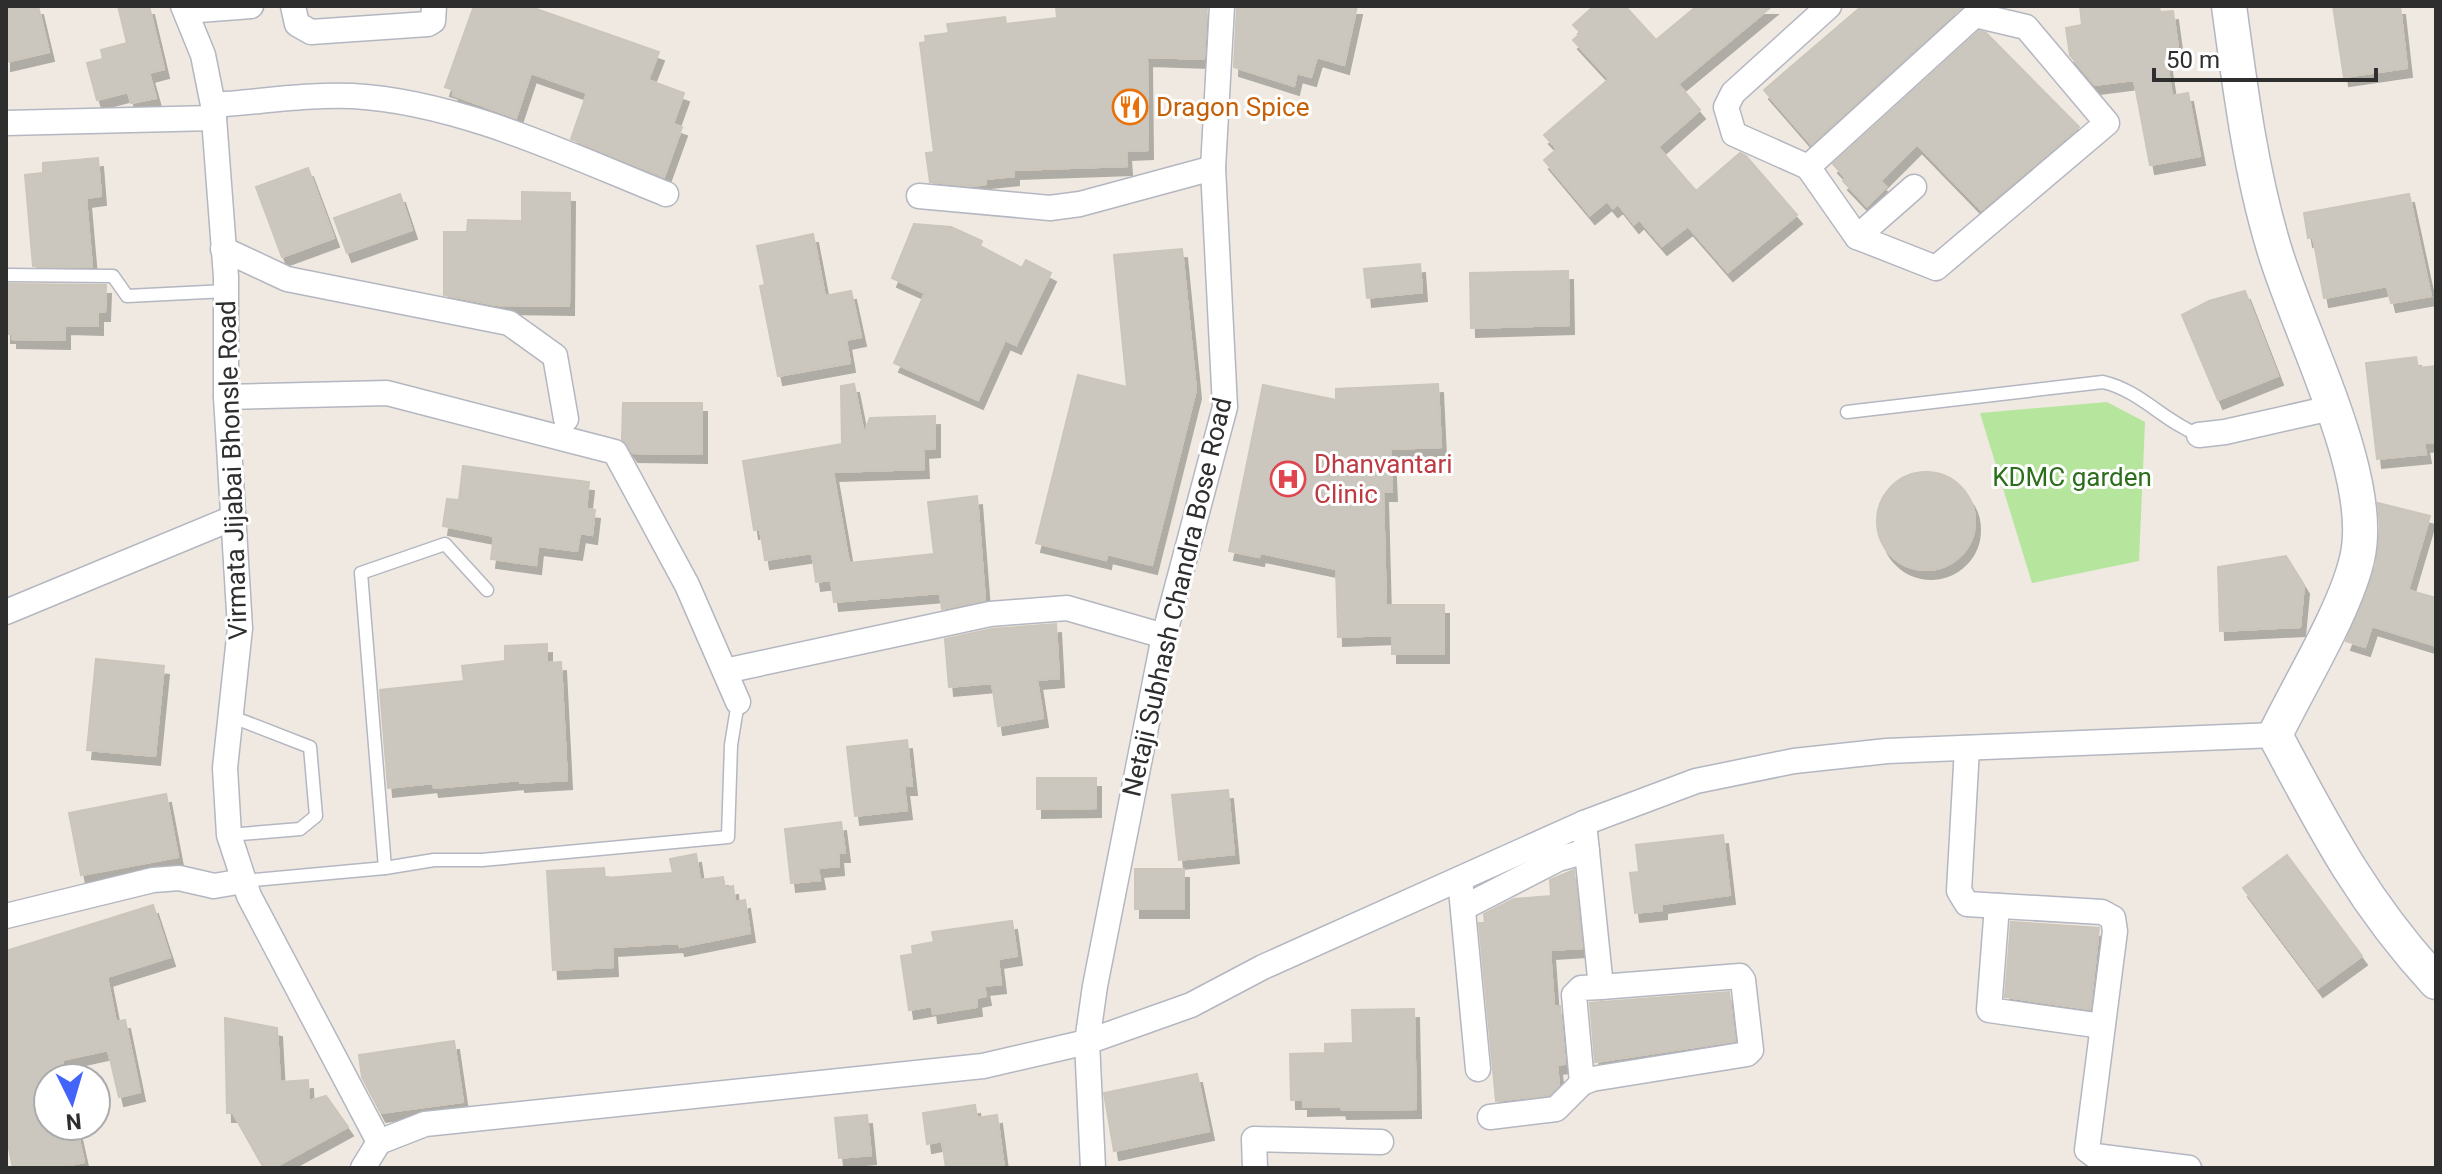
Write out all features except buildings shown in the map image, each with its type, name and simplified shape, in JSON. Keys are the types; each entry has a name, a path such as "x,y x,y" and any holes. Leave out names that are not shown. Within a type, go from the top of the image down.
{"street":[{"path":"184,8 251,6"},
{"path":"293,6 297,24 311,32 428,24 433,21 434,6"},
{"name":"Netaji Subhash Chandra Bose Road","path":"1093,1168 1087,1042 1095,986 1164,636 1225,407 1213,168 1222,6"},
{"path":"1808,167 1975,15 2026,27 2107,123 1936,268 1857,237 1808,167 1734,134 1726,107 1733,93 1829,6"},
{"path":"2229,6 2244,115 2272,244 2358,488 2361,521 2357,559 2344,594 2275,735"},
{"name":"Virmata Jijabai Bhonsle Road","path":"184,8 203,55 214,111 226,291 226,397 240,628 225,768 229,835 243,881 379,1142"},
{"path":"6,123 214,111 350,96 398,100 525,137 666,194"},
{"path":"919,196 1050,208 1213,168"},
{"path":"1857,237 1914,187"},
{"path":"223,249 287,279 509,323 555,356 566,419"},
{"path":"226,397 387,393 615,452 687,585 738,702"},
{"path":"2199,435 2331,408"},
{"path":"6,612 233,518"},
{"path":"725,671 990,614 1067,608 1164,636"},
{"path":"363,1168 379,1142 425,1124 983,1066 1087,1042 1191,1005 1263,967 1584,823 1696,781 1780,764 1887,751 2275,735"},
{"path":"2275,735 2350,875 2392,935 2436,982"},
{"path":"1967,748 1959,891 1967,904 2102,912 2113,918 2115,931 2087,1150 2095,1156 2189,1168"},
{"path":"1584,823 1601,987"},
{"path":"1463,908 1558,859 1587,851"},
{"path":"6,916 153,880 179,878 214,886 243,881"},
{"path":"1460,879 1478,1069"},
{"path":"1997,906 1989,1010 2102,1026"},
{"path":"1490,1117 1556,1109 1582,1083 1747,1054 1752,1045 1743,980 1740,976 1581,988 1574,995 1582,1083"},
{"path":"1255,1168 1254,1139 1381,1142"}],"lane":[{"path":"6,275 113,276 127,296 226,291"},
{"path":"1847,412 2103,382 2126,387 2179,427 2199,435"},
{"path":"385,868 361,573 445,544 487,590"},
{"path":"243,881 385,868 434,860 482,860 728,837 731,745 738,702"},
{"path":"229,835 300,829 316,816 310,747 230,716"}],"green space":[{"name":"KDMC garden","path":"2107,402 2145,422 2139,561 2032,583 1980,413"}],"place":[{"name":"Dragon Spice","path":"1130,107"},
{"name":"Dhanvantari Clinic","path":"1288,479"}]}
